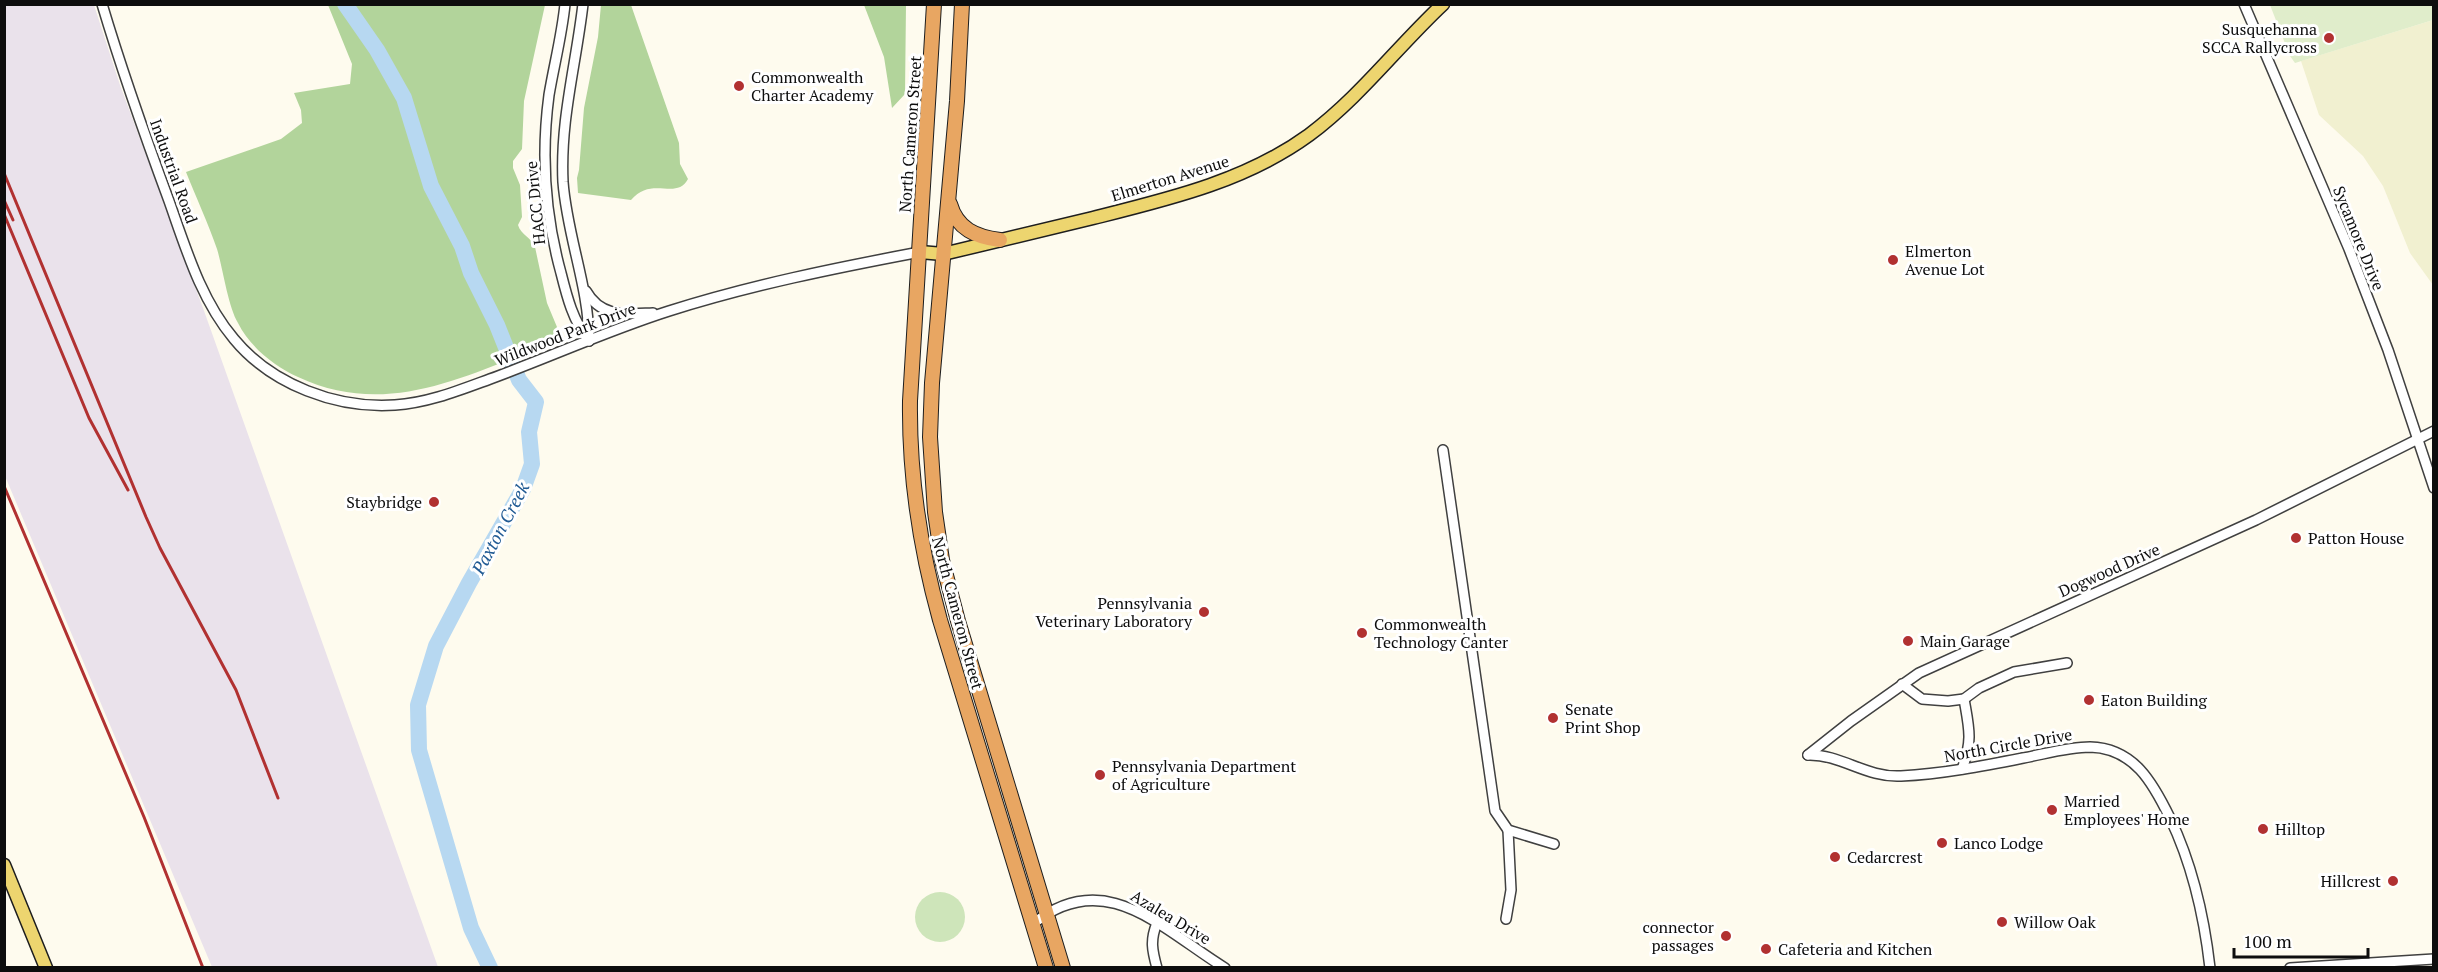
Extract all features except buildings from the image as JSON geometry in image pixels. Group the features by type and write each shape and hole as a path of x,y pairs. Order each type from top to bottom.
{"highway":[{"name":"North Cameron Street","path":"934,4 910,418 912,475 918,522 940,620 1046,968"},
{"name":"North Cameron Street","path":"962,4 930,437 938,536 958,621 1063,968"},
{"path":"949,202 955,217 964,228 979,236 1000,240"}],"main road":[{"name":"Elmerton Avenue","path":"920,252 943,254 1174,197 1228,179 1271,158 1308,136 1338,112 1443,4"},
{"path":"4,865 8,884 43,966"}],"street":[{"name":"Industrial Road","path":"102,4 123,75 195,271 212,308 235,341"},
{"name":"HACC Drive","path":"565,4 547,118 546,185 552,232 561,275 578,327 589,341"},
{"name":"HACC Drive","path":"583,4 567,98 563,163 569,229 584,288 589,341"},
{"name":"Sycamore Drive","path":"2244,4 2349,249 2399,378 2433,488"},
{"name":"Wildwood Park Drive","path":"235,341 264,367 296,387 332,399 364,405 395,405 424,400 503,374 664,312 791,278 920,252"},
{"name":"HACC Drive","path":"584,288 594,303 611,313 664,312"},
{"name":"Dogwood Drive","path":"1808,755 1851,720 1919,673 2256,520 2433,431"},
{"path":"1443,450 1495,811 1508,830 1511,890 1506,919"},
{"path":"1902,684 1922,699 1948,701 1964,699 1978,688 2014,672 2067,663"},
{"path":"1962,769 1971,739 1964,699"},
{"name":"North Circle Drive","path":"1808,755 1819,755 1884,776 1917,775 1962,769 2072,748 2090,747 2117,752 2131,760 2153,784 2188,860 2201,903 2210,968"},
{"path":"1508,830 1554,844"},
{"name":"Azalea Drive","path":"1033,924 1046,913 1082,902 1108,900 1133,908 1225,968"},
{"path":"1029,911 1046,913"},
{"path":"1156,963 1151,939 1157,923"},
{"path":"2290,968 2433,959"}],"shaded area":[{"path":"4,5 94,5 120,85 203,308 438,967 212,967 5,476"}],"green space":[{"path":"328,5 545,5 524,101 522,149 513,161 513,168 520,185 522,217 518,225 535,247 547,303 557,327 553,336 556,341 461,378 429,387 397,393 365,394 332,389 289,373 256,348 243,332 231,307 217,249 186,172 281,139 302,123 301,110 294,93 350,84 352,64"},
{"path":"601,5 631,5 679,143 680,164 688,179 677,188 647,189 631,200 578,193 577,178 584,108 598,37"},
{"path":"864,5 906,5 905,94 892,108 884,57"},
{"name":"Susquehanna SCCA Rallycross","path":"2270,5 2433,5 2433,20 2295,63 2290,56"},
{"path":"2433,20 2433,285 2410,253 2383,186 2363,156 2319,115 2301,61"},
{"path":"945,892 958,899 964,907 964,927 958,935 950,941 935,942 922,935 916,927 915,912 922,899 930,893"}],"waterway":[{"name":"Paxton Creek","path":"345,4 377,50 404,98 431,186 462,246 471,273 497,325 519,380 536,402 529,432 532,464 523,489 436,646 418,705 419,750 471,928 490,968"}],"railway":[{"path":"4,173 146,517 160,548 236,690 278,798"},
{"path":"4,200 13,220"},
{"path":"4,214 89,418 128,490"},
{"path":"4,486 144,817 203,968"}],"place":[{"name":"Susquehanna SCCA Rallycross","path":"2329,38"},
{"name":"Commonwealth Charter Academy","path":"739,86"},
{"name":"Elmerton Avenue Lot","path":"1893,260"},
{"name":"Staybridge","path":"434,502"},
{"name":"Patton House","path":"2296,538"},
{"name":"Pennsylvania Veterinary Laboratory","path":"1204,612"},
{"name":"Commonwealth Technology Canter","path":"1362,633"},
{"name":"Main Garage","path":"1908,641"},
{"name":"Eaton Building","path":"2089,700"},
{"name":"Senate Print Shop","path":"1553,718"},
{"name":"Pennsylvania Department of Agriculture","path":"1100,775"},
{"name":"Married Employees' Home","path":"2052,810"},
{"name":"Hilltop","path":"2263,829"},
{"name":"Lanco Lodge","path":"1942,843"},
{"name":"Cedarcrest","path":"1835,857"},
{"name":"Hillcrest","path":"2393,881"},
{"name":"Willow Oak","path":"2002,922"},
{"name":"connector passages","path":"1726,936"},
{"name":"Cafeteria and Kitchen","path":"1766,949"}]}
